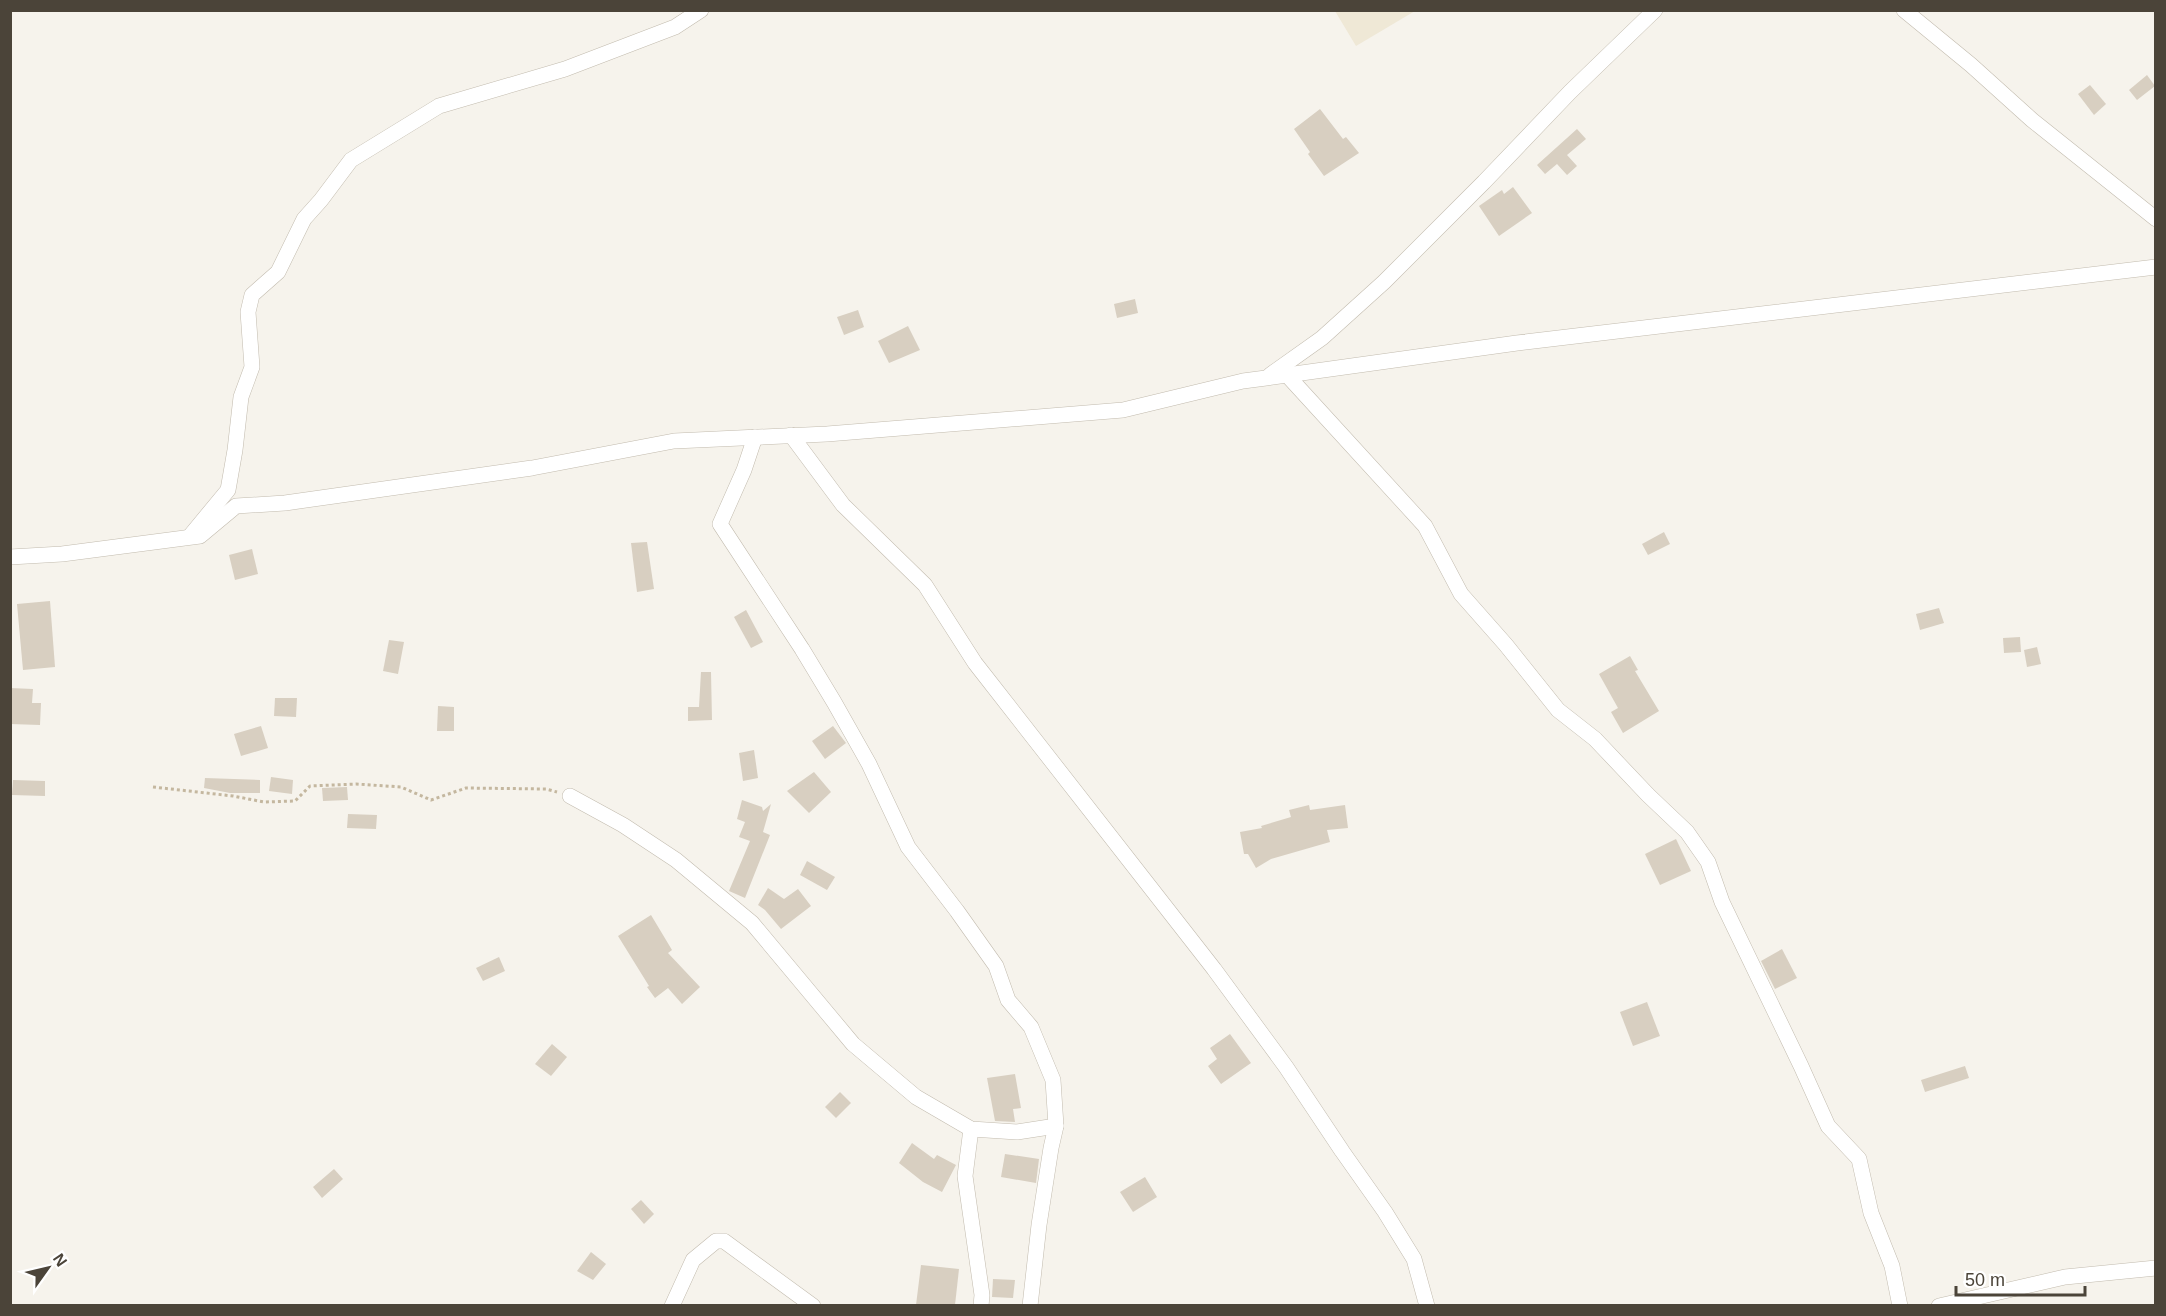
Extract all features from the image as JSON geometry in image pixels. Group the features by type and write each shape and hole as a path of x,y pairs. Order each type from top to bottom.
{"street":[{"path":"188,538 228,489 241,396 252,367 248,312 252,295 278,272 304,219 351,160 439,106 564,69 675,27 701,10"},
{"path":"1266,378 1322,338 1384,282 1570,92 1655,10"},
{"path":"1904,10 1971,65 2032,120 2156,219"},
{"path":"10,557 62,554 200,536 236,506 285,503 532,468 674,441 791,435 1123,410 1243,381 1517,343 2156,267"},
{"path":"1287,375 1425,526 1461,594 1506,645 1558,710 1595,739 1687,832 1708,862 1722,902 1801,1066 1827,1126 1859,1159 1870,1213 1892,1266 1900,1305"},
{"path":"791,435 843,505 925,585 975,663 1267,1041 1385,1212 1414,1259 1427,1305"},
{"path":"755,437 744,470 720,525 834,702 869,764 908,847 996,966 1008,1000 1031,1027 1053,1080 1056,1126 1039,1225 1030,1305"},
{"path":"570,796 623,825 676,860 752,923 853,1044 916,1097 971,1129 1017,1132 1056,1126"},
{"path":"971,1129 965,1176 982,1295 981,1305"},
{"path":"672,1305 693,1260 716,1241 724,1241 813,1305"},
{"path":"1939,1305 2065,1277 2156,1269"}],"path":[{"path":"153,787 233,795 264,802 295,801 310,786 356,784 401,787 431,800 466,788 546,789 570,796"}],"shaded area":[{"path":"1335,11 1415,11 1356,46"}],"building":[{"path":"2147,75 2155,86 2137,100 2129,90"},
{"path":"2090,85 2106,104 2094,115 2078,94"},
{"path":"1320,109 1343,139 1346,137 1359,153 1324,176 1294,129"},
{"path":"1577,129 1586,139 1567,155 1577,166 1567,175 1557,164 1545,174 1537,165"},
{"path":"1513,187 1532,213 1499,236 1479,206 1502,190 1504,194"},
{"path":"1135,299 1138,313 1117,318 1114,304"},
{"path":"858,310 864,327 844,335 837,317"},
{"path":"908,326 920,350 889,363 878,341"},
{"path":"1664,532 1670,544 1648,555 1642,544"},
{"path":"647,542 654,589 637,592 631,543"},
{"path":"252,549 258,574 235,580 229,555"},
{"path":"50,601 55,667 23,670 17,604"},
{"path":"1939,608 1944,623 1920,630 1916,614"},
{"path":"746,610 763,642 751,648 734,617"},
{"path":"2020,637 2021,652 2004,653 2003,638"},
{"path":"389,640 404,642 398,674 383,671"},
{"path":"2037,647 2041,664 2027,667 2024,650"},
{"path":"1630,656 1638,670 1635,671 1659,711 1623,733 1611,712 1618,708 1599,674"},
{"path":"701,672 711,672 712,720 688,721 688,707 699,707"},
{"path":"10,688 33,689 32,703 41,703 40,725 10,724"},
{"path":"275,698 297,698 296,717 274,716"},
{"path":"438,706 454,707 454,731 437,731"},
{"path":"261,726 268,748 241,756 234,734"},
{"path":"833,726 846,743 825,759 812,741"},
{"path":"754,750 758,778 743,781 739,753"},
{"path":"814,772 831,792 809,813 787,791"},
{"path":"271,777 293,780 292,794 269,791"},
{"path":"205,778 260,780 260,793 230,793 204,788"},
{"path":"13,780 45,781 45,796 12,795"},
{"path":"347,787 348,800 323,801 322,788"},
{"path":"742,800 762,807 763,811 771,804 763,832 770,835 745,898 729,891 750,841 739,837 745,822 737,819"},
{"path":"1309,805 1310,810 1345,805 1348,828 1327,830 1330,842 1271,859 1256,868 1248,854 1244,854 1240,832 1262,828 1261,826 1291,817 1289,810"},
{"path":"348,814 377,815 376,829 347,828"},
{"path":"1676,839 1691,871 1660,885 1645,854"},
{"path":"807,861 835,877 827,890 800,875"},
{"path":"768,888 784,899 798,889 811,906 781,929 758,905"},
{"path":"651,915 672,950 668,953 700,987 682,1004 668,988 655,998 618,936"},
{"path":"1782,949 1797,978 1775,989 1761,961"},
{"path":"499,957 505,971 483,981 476,968"},
{"path":"1647,1002 1660,1036 1633,1046 1620,1012"},
{"path":"1230,1034 1251,1063 1221,1084 1208,1066 1217,1059 1210,1048"},
{"path":"552,1044 567,1057 551,1076 535,1064"},
{"path":"1965,1066 1969,1078 1925,1092 1921,1080"},
{"path":"1015,1074 1021,1108 1013,1109 1015,1122 995,1121 987,1078"},
{"path":"840,1092 851,1103 836,1118 825,1107"},
{"path":"912,1143 934,1159 937,1155 956,1165 942,1192 923,1182 899,1163"},
{"path":"1005,1154 1039,1159 1036,1183 1001,1177"},
{"path":"334,1169 343,1179 322,1198 313,1187"},
{"path":"1145,1177 1157,1197 1133,1212 1120,1192"},
{"path":"641,1200 654,1214 644,1224 631,1209"},
{"path":"591,1252 606,1264 593,1280 577,1271"},
{"path":"921,1265 959,1269 955,1305 916,1305"},
{"path":"993,1279 1015,1280 1013,1298 992,1297"}]}
